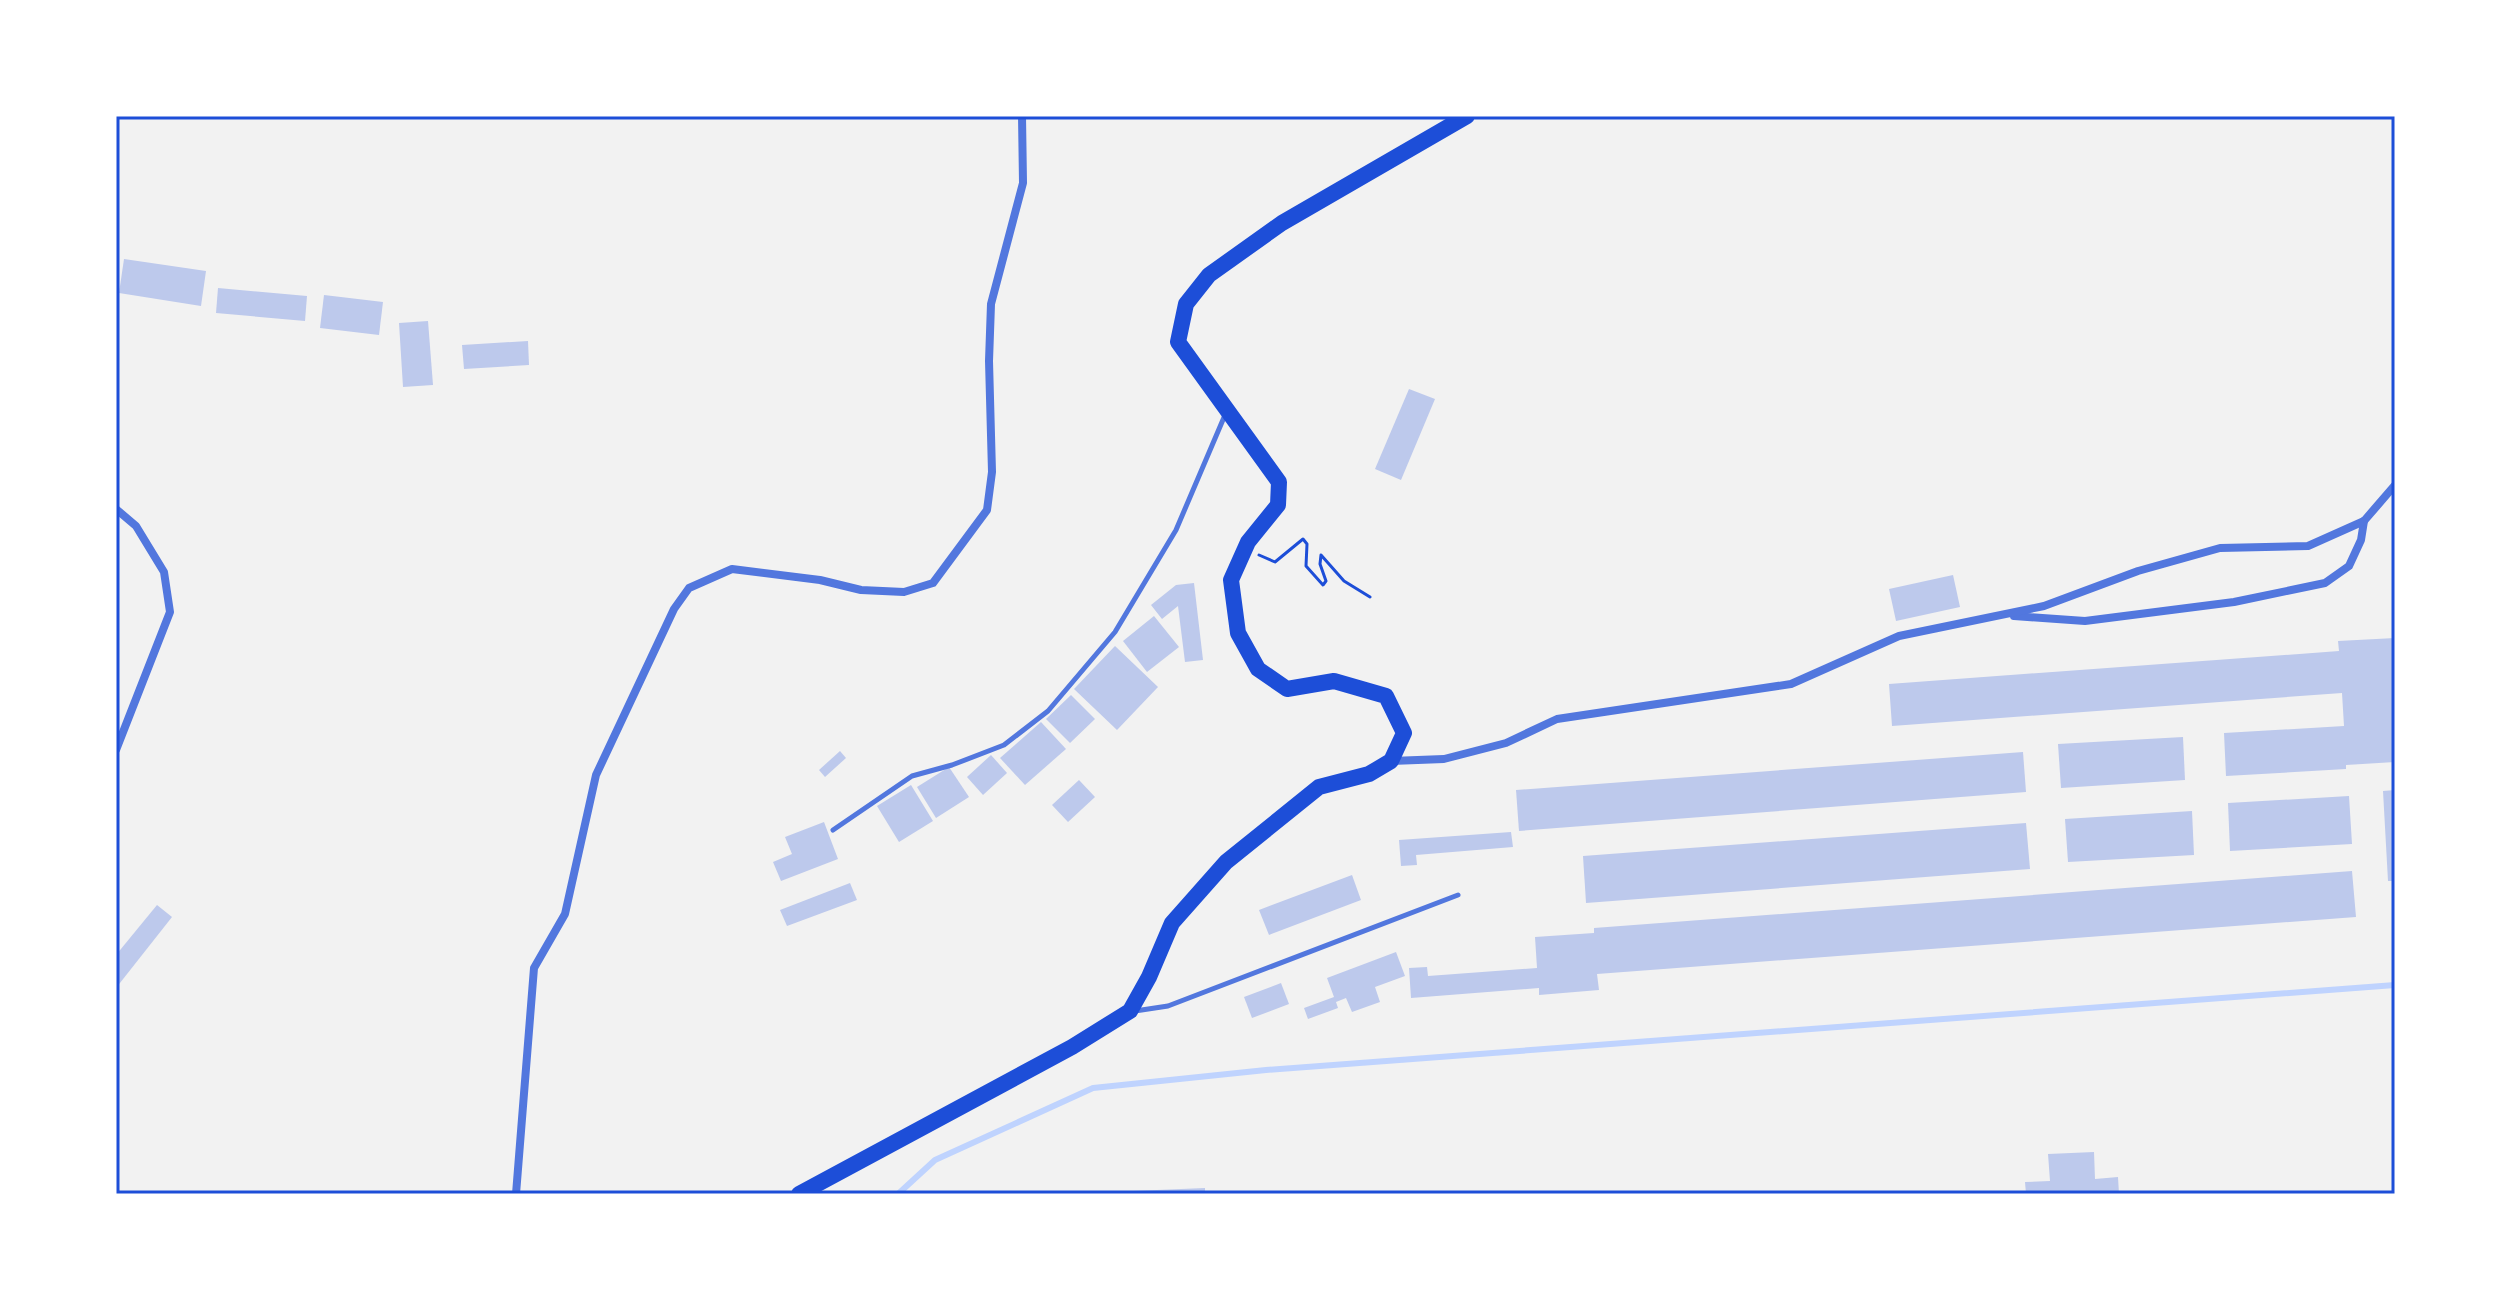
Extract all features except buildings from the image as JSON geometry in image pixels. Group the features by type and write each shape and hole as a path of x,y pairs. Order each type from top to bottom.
{"main road":[{"path":"799,1194 1072,1047 1130,1011 1149,977 1172,923 1226,862 1319,787 1369,774 1391,761 1404,733 1386,696 1334,681 1287,689 1258,669 1238,633 1231,580 1245,550 1278,505 1279,482 1178,342 1186,304 1209,275 1282,223 1467,116"}],"street":[{"path":"516,1194 534,968 565,914 596,775 674,609 689,588 732,569 820,580 861,590 904,592 933,583 987,510 992,472 991,304 1023,183 1022,116"},
{"path":"1391,761 1444,759 1506,743 1557,719 1791,684 1899,636 2044,606 2138,571 2220,548 2308,546 2364,521 2395,485"},
{"path":"116,509 136,526 164,572 170,612 116,750"},
{"path":"2005,616 2085,621 2234,602 2325,583 2349,566 2361,540 2364,521"}],"lane":[{"path":"833,830 912,776 1004,745 1048,711 1115,632 1161,556 1176,530 1227,410"},
{"path":"1130,1011 1168,1006 1458,895"}],"path":[{"path":"1245,550 1275,562 1303,539 1307,544 1306,566 1323,585 1326,581 1320,564 1321,555 1344,581 1370,597"}],"waterway":[{"path":"898,1194 935,1160 1093,1088 1266,1070 2395,985"}]}
